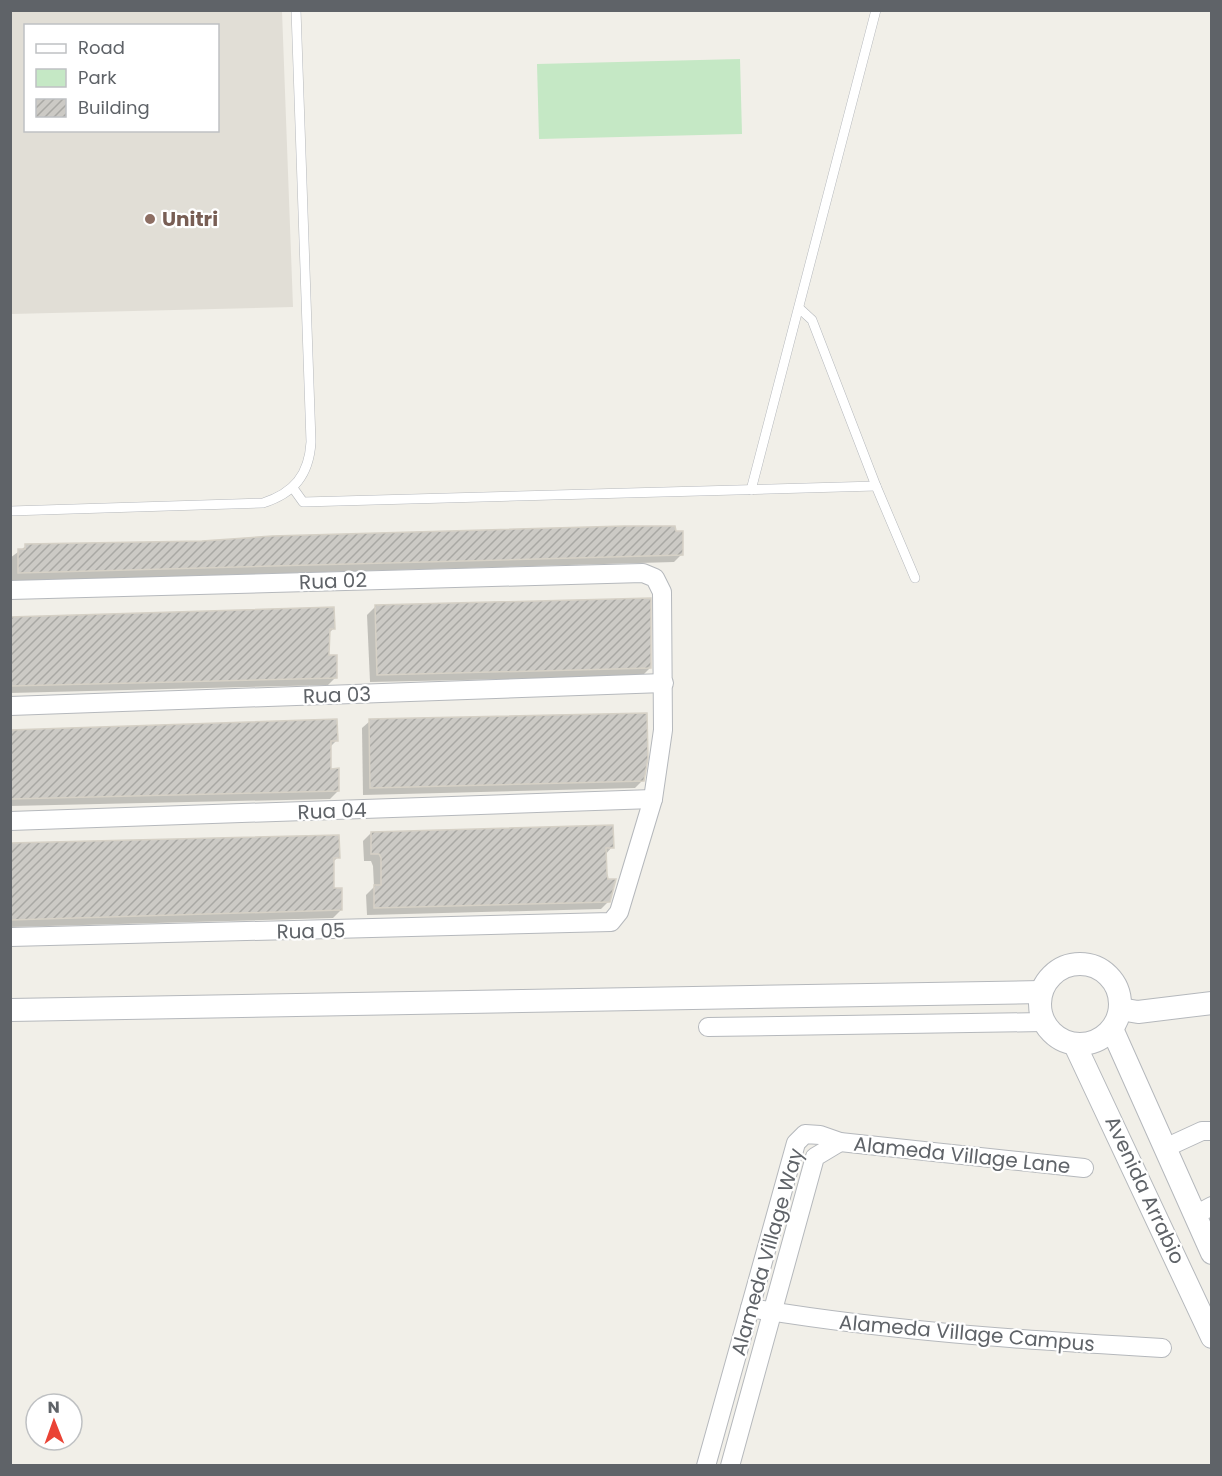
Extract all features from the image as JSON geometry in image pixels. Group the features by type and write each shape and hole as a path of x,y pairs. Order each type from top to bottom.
{"street":[{"name":"Rua 02","path":"10,590 643,573 655,578 662,592 664,683"},
{"name":"Rua 03","path":"10,706 664,683"},
{"path":"653,799 663,730 664,683"},
{"name":"Rua 04","path":"10,821 653,799"},
{"name":"Rua 05","path":"10,937 611,922 619,912 653,799"},
{"path":"1116,1019 1120,998 1111,978 1093,966 1072,965 1061,968 1046,982 1041,992 1040,1013 1043,1022 1056,1038 1075,1045 1095,1042 1116,1019 1138,1012 1212,1003"},
{"path":"10,1010 1041,992"},
{"name":"Avenida Arrabio","path":"1116,1019 1165,1148 1203,1211 1212,1253"},
{"path":"708,1027 1043,1022"},
{"name":"Avenida Arrabio","path":"1075,1045 1206,1310 1212,1337"},
{"path":"1165,1148 1202,1131 1212,1131"},
{"name":"Alameda Village Way","path":"706,1466 796,1143 805,1134 820,1135 840,1142"},
{"name":"Alameda Village Lane","path":"840,1142 1084,1168"},
{"name":"Alameda Village Way","path":"730,1466 815,1156 840,1142"},
{"name":"Alameda Village Campus","path":"750,1308 797,1317 973,1337 1162,1348"}],"lane":[{"path":"10,510 263,503 279,498 293,488 307,467 311,442 296,10"},
{"path":"751,490 876,10"},
{"path":"799,308 812,320 876,486 915,578"},
{"path":"293,488 303,502 876,486"}],"shaded area":[{"name":"Unitri","path":"10,11 282,11 293,307 11,314"}],"green space":[{"path":"740,59 742,134 539,139 537,64"}],"building":[{"path":"675,526 676,531 683,531 683,555 18,573 18,549 25,549 25,544 202,541 272,536"},
{"path":"651,598 651,668 377,675 375,605"},
{"path":"334,607 335,629 330,629 329,655 337,655 337,678 10,686 10,617"},
{"path":"647,713 648,758 644,781 370,788 369,719"},
{"path":"337,719 338,741 331,741 331,769 339,768 339,791 10,799 10,730"},
{"path":"613,825 614,848 606,848 608,879 616,879 610,902 374,908 374,885 381,885 381,858 379,854 371,854 371,832"},
{"path":"339,835 340,858 334,858 334,888 342,888 342,910 10,920 10,843"}],"place":[{"name":"Unitri","path":"150,219"}]}
